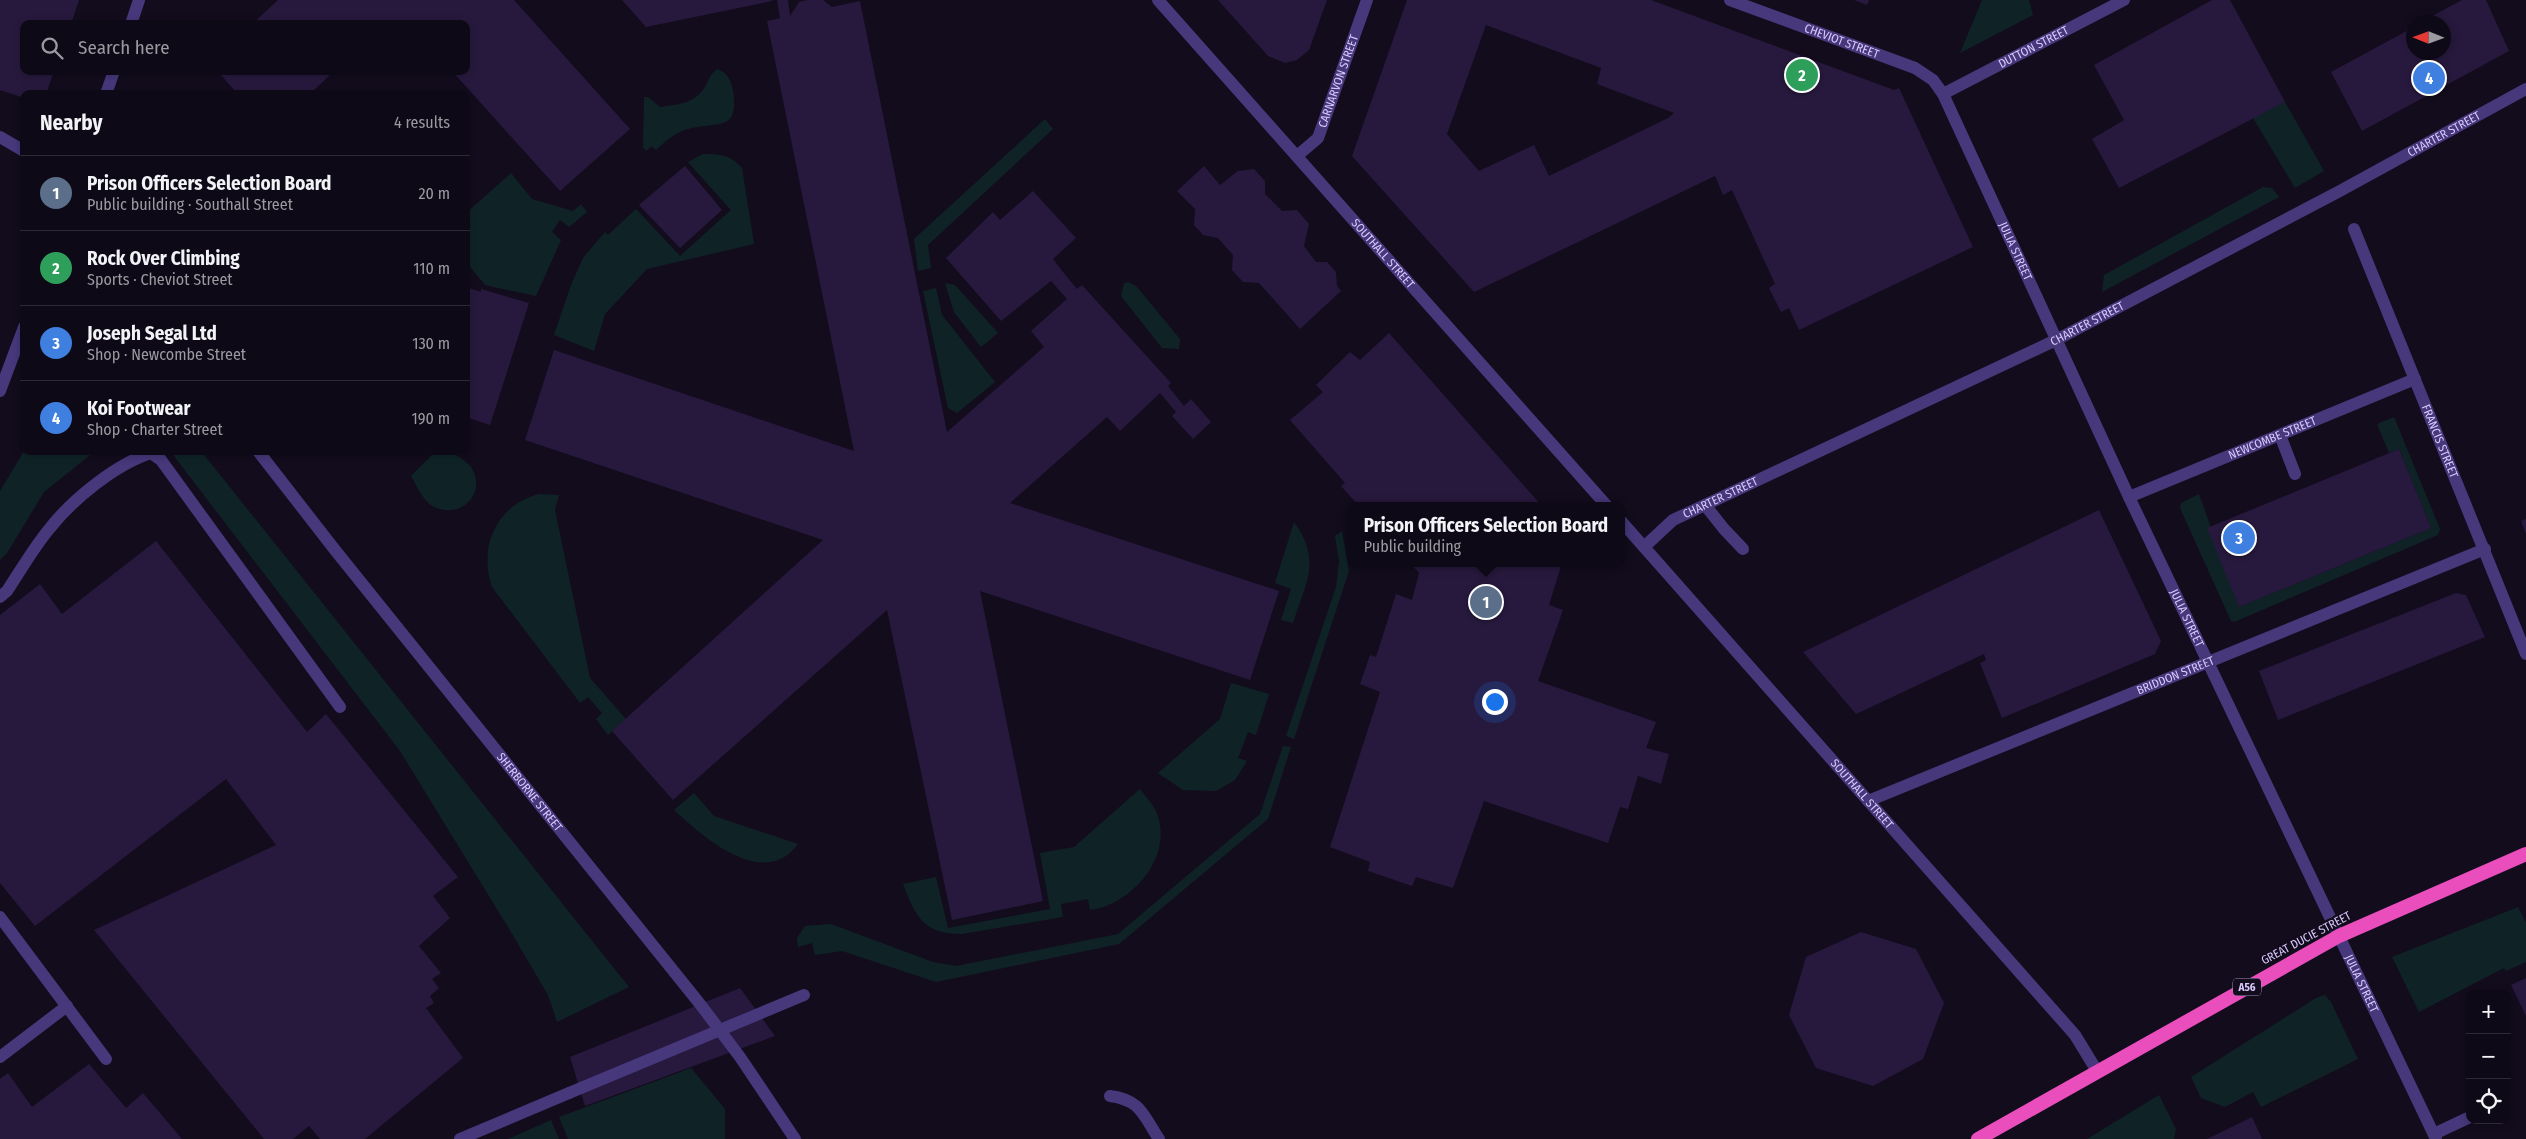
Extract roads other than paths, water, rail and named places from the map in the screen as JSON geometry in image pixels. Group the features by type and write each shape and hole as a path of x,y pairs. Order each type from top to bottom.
{"highway":[{"name":"GREAT DUCIE STREET","path":"1978,1139 2339,936 2526,854"}],"street":[{"path":"132,20 139,0"},
{"name":"SOUTHALL STREET","path":"1158,0 1603,502"},
{"name":"CARNARVON STREET","path":"1297,156 1318,138 1367,0"},
{"name":"CHEVIOT STREET","path":"1730,0 1915,68 1933,80 1943,94"},
{"name":"DUTTON STREET","path":"1943,94 2124,0"},
{"path":"107,90 113,75"},
{"name":"CHARTER STREET","path":"1644,547 1673,520 2056,340 2345,188 2526,89"},
{"name":"JULIA STREET","path":"1943,94 2129,498 2435,1137"},
{"path":"0,137 20,149"},
{"name":"FRANCIS STREET","path":"2354,229 2526,654"},
{"path":"0,392 20,338"},
{"name":"NEWCOMBE STREET","path":"2129,498 2414,379"},
{"path":"2280,435 2295,474"},
{"path":"0,597 7,591 51,527 87,491 134,458 144,455"},
{"path":"154,455 161,460 340,707"},
{"name":"SHERBORNE STREET","path":"261,455 335,550 700,1004 740,1057 795,1139"},
{"path":"1705,505 1743,549"},
{"name":"SOUTHALL STREET","path":"1625,526 2074,1035 2097,1071"},
{"name":"BRIDDON STREET","path":"1868,801 2485,549"},
{"path":"0,917 106,1059"},
{"path":"460,1139 804,995"},
{"path":"0,1057 67,1006"},
{"path":"1110,1096 1128,1099 1139,1109 1159,1139"},
{"path":"2435,1137 2466,1119"}],"place":[{"name":"Rock Over Climbing","path":"1802,75"},
{"name":"Koi Footwear","path":"2429,78"},
{"name":"Joseph Segal Ltd","path":"2239,538"},
{"name":"Prison Officers Selection Board","path":"1486,602"}]}
